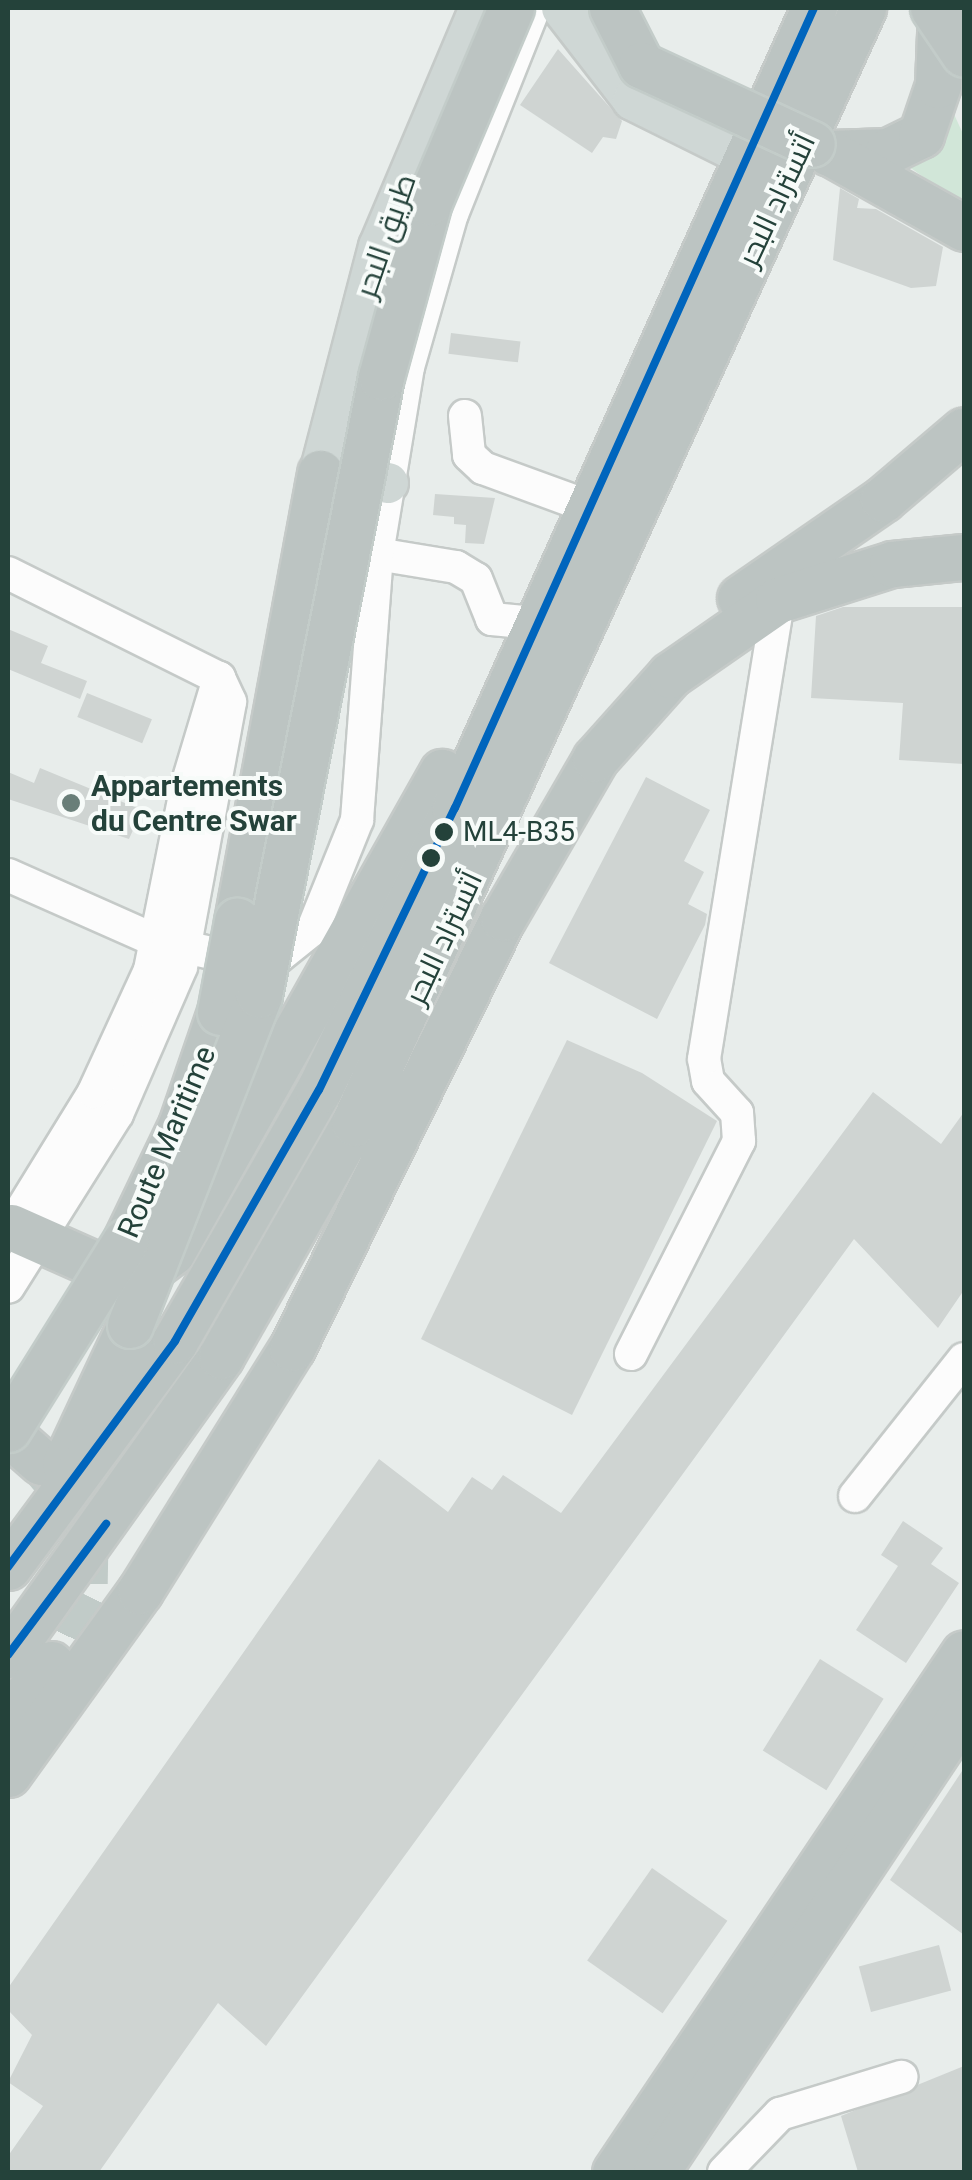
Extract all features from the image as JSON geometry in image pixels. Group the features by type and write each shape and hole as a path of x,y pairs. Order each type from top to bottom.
{"highway":[{"path":"52,1513 61,1472 130,1325 259,995 380,377 429,202 511,8"},
{"path":"612,8 641,64 829,153 964,228"},
{"name":"أتستراد البحر","path":"8,1654 221,1356 420,992 863,8"},
{"name":"أتستراد البحر","path":"8,1567 52,1513 175,1340 276,1172 526,642 746,156 802,19"},
{"path":"829,153 888,150 922,134 935,102 950,28"},
{"path":"950,28 964,93"},
{"path":"8,1774 140,1591 292,1348 503,918 596,759 657,666 700,625 883,500 964,430"},
{"name":"Route Maritime","path":"8,1431 125,1242 181,1125 220,1012 320,473"},
{"path":"420,992 596,759 670,676 778,600 892,564 964,557"},
{"path":"20,1232 120,1276 139,1277 172,1252 483,698 526,642"},
{"path":"8,1431 41,1462"},
{"path":"615,2172 964,1653"},
{"path":"8,1718 51,1664"},
{"path":"656,2172 964,1711"}],"main road":[{"name":"طريق البحر","path":"320,473 379,247 480,8"},
{"path":"562,8 633,100 746,156"},
{"path":"320,473 388,482"}],"street":[{"path":"8,874 172,945 278,957 313,928 336,886 357,820 378,554 388,482 430,282 534,8"},
{"path":"465,416 468,455 483,468 587,506"},
{"path":"378,554 456,567 476,580 492,619 526,642"},
{"path":"8,573 219,678 230,702 229,730 172,945 117,1114 20,1232 8,1286"},
{"path":"631,1354 739,1140 737,1113 708,1081 704,1059 778,600"},
{"path":"855,1496 964,1359"},
{"path":"724,2172 780,2114 901,2076"}],"green space":[{"path":"953,112 964,136 964,206 908,166 938,151"}],"building":[{"path":"558,49 622,121 616,139 603,137 592,153 520,105"},
{"path":"840,188 859,199 857,208 876,209 943,247 936,286 911,288 833,260"},
{"path":"451,333 520,342 518,362 448,354"},
{"path":"435,494 495,498 484,544 465,543 466,525 454,524 454,517 433,515"},
{"path":"843,607 964,607 964,764 899,760 903,703 811,698 816,616"},
{"path":"8,629 48,646 41,663 87,681 80,699 8,669"},
{"path":"87,693 152,719 142,743 77,717"},
{"name":"Appartements du Centre Swar","path":"40,768 142,810 129,839 8,799 8,772 34,783"},
{"path":"646,777 710,810 684,861 704,872 688,904 707,914 705,925 657,1019 549,963"},
{"path":"567,1040 642,1073 717,1121 572,1415 421,1339"},
{"path":"873,1092 941,1144 964,1112 964,1290 938,1328 854,1239 266,2046 218,2003 99,2172 8,2172 8,2156 43,2106 8,2082 32,2035 8,2010 8,1988 379,1459 448,1512 472,1477 492,1490 503,1475 561,1513"},
{"path":"903,1521 943,1548 931,1564 959,1583 906,1663 856,1630 898,1566 881,1555"},
{"path":"820,1659 884,1699 826,1790 763,1751"},
{"path":"964,1768 964,1935 890,1880"},
{"path":"652,1868 727,1921 663,2013 587,1961"},
{"path":"939,1945 951,1990 871,2012 859,1966"},
{"path":"964,2066 964,2172 858,2172 841,2116"}],"tunnel":[{"path":"41,1463 72,1500 86,1538 85,1594 51,1664"}],"transit line":[{"path":"8,1567 175,1341 319,1090 455,808 814,8"},
{"path":"8,1655 106,1524"}],"place":[{"name":"Appartements du Centre Swar","path":"71,803"},
{"name":"ML4-B35","path":"444,832"}]}
